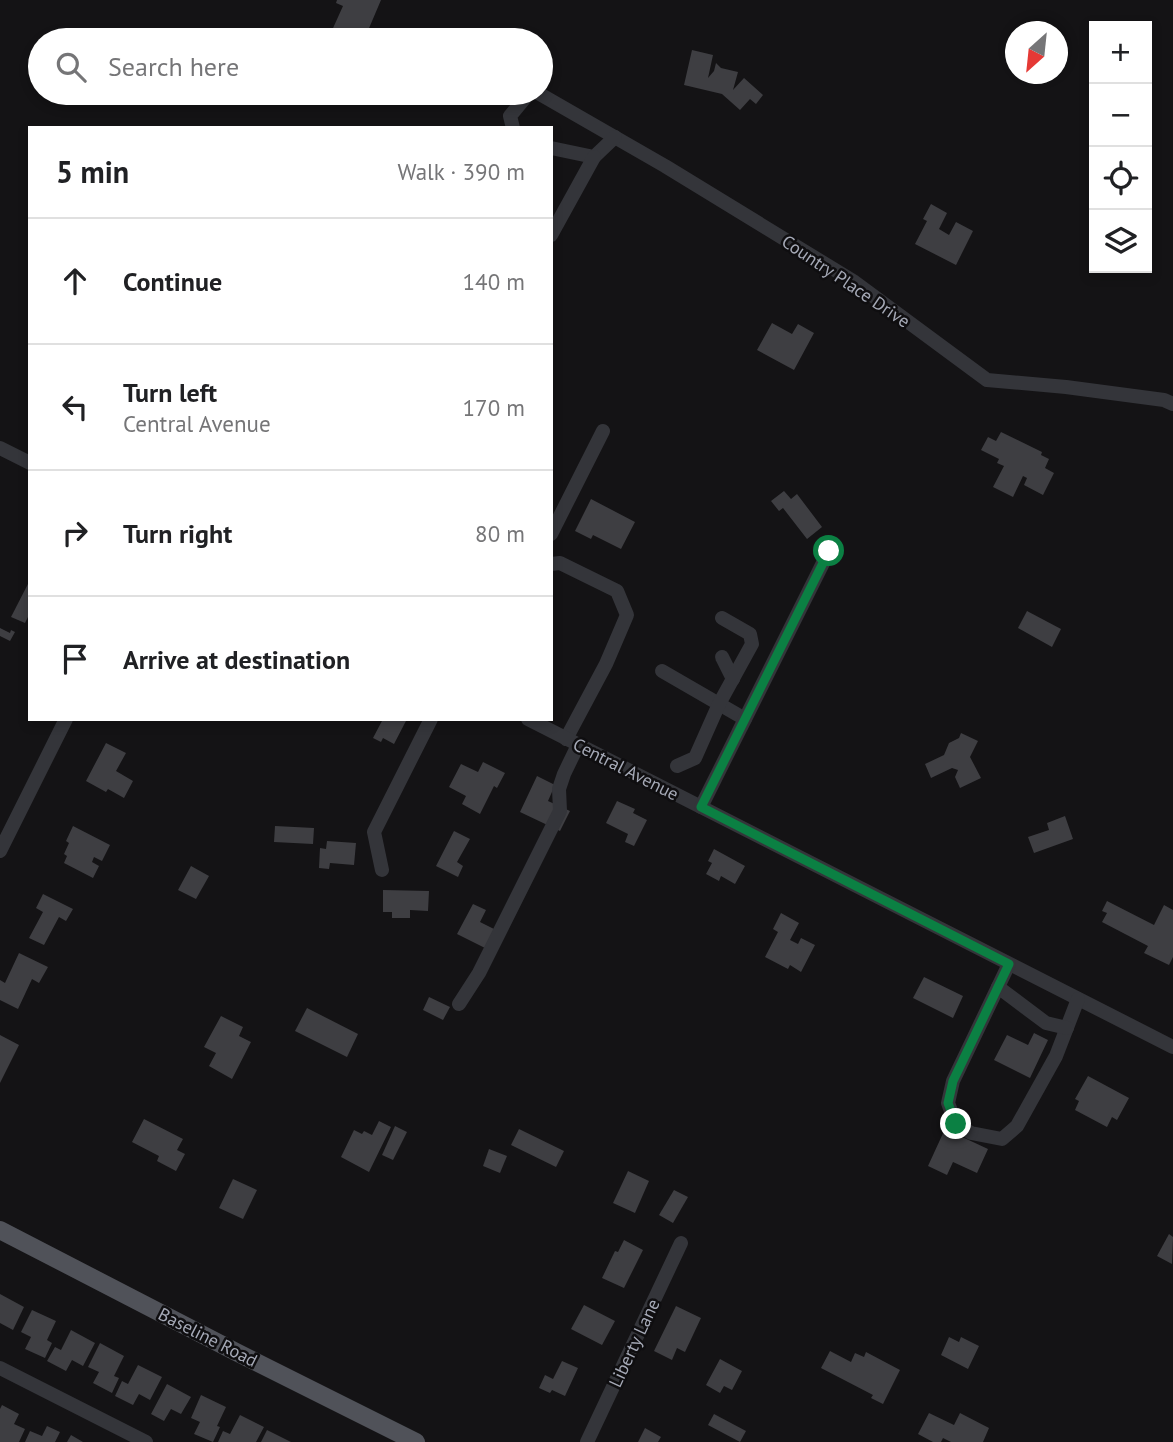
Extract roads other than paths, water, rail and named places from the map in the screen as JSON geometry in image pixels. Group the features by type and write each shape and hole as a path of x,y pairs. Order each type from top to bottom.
{"main road":[{"name":"Baseline Road","path":"0,1230 416,1442"}],"street":[{"name":"Country Place Drive","path":"553,102 665,166 853,281 987,380 1066,387 1164,400 1173,404"},
{"path":"512,126 510,116 519,105"},
{"path":"553,232 594,157 615,137"},
{"path":"553,148 594,157"},
{"path":"553,530 603,431"},
{"path":"0,448 28,462"},
{"path":"701,807 829,551"},
{"path":"459,1004 479,973 560,811 559,789 572,742 628,615 617,591 560,563 553,564"},
{"path":"677,766 695,758 719,704 752,644 750,634 722,618"},
{"path":"722,657 733,679"},
{"path":"662,671 745,719"},
{"path":"0,850 65,721"},
{"path":"382,870 374,832 430,721"},
{"name":"Central Avenue","path":"532,721 1173,1047"},
{"path":"1009,964 953,1081 948,1103 956,1124 971,1133 1002,1139 1017,1126 1056,1056 1078,999"},
{"path":"998,987 1046,1023 1067,1028"},
{"name":"Liberty Lane","path":"587,1442 681,1243"},
{"path":"0,1368 146,1442"}]}
